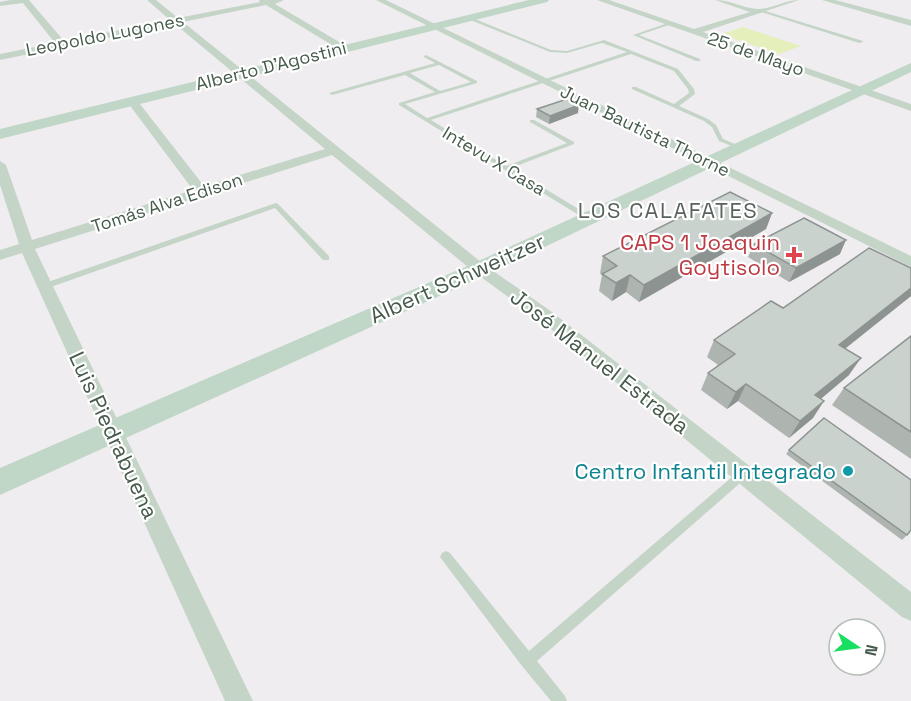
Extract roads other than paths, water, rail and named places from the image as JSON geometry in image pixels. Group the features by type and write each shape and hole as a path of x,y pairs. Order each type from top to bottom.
{"main road":[{"name":"Alberto D'Agostini","path":"0,134 543,0"},
{"name":"Albert Schweitzer","path":"0,482 480,269 911,67"}],"street":[{"path":"0,4 24,0 61,44"},
{"name":"José Manuel Estrada","path":"151,0 480,269 546,316 911,608"},
{"name":"Leopoldo Lugones","path":"0,57 265,1 280,0"},
{"name":"Juan Bautista Thorne","path":"380,0 911,262"},
{"name":"25 de Mayo","path":"602,0 911,108"},
{"path":"719,0 760,11"},
{"path":"695,32 795,0"},
{"path":"826,0 911,23"},
{"path":"265,1 343,48"},
{"path":"132,101 201,191"},
{"name":"Tomás Alva Edison","path":"0,255 334,150"},
{"name":"Luis Piedrabuena","path":"0,165 27,247 239,701"}],"lane":[{"path":"760,11 861,42"},
{"path":"470,18 550,51 567,52 602,41 646,56 676,70 691,89 692,94 689,98 676,105"},
{"path":"670,24 636,35 698,60"},
{"path":"661,51 669,49"},
{"path":"426,120 633,52"},
{"path":"646,56 654,54"},
{"path":"406,73 440,93 475,82 426,56"},
{"path":"332,93 440,63"},
{"path":"634,88 706,120 714,126 722,140 739,147"},
{"name":"Intevu X Casa","path":"440,93 401,104 587,218"},
{"path":"506,168 572,143 532,121"},
{"path":"45,285 276,205 326,258"},
{"path":"527,661 743,474"},
{"path":"446,557 560,701"}],"place":[{"name":"CAPS 1 Joaquin Goytisolo","path":"794,255"},
{"name":"Centro Infantil Integrado","path":"848,471"}],"district":[{"name":"LOS CALAFATES","path":"668,210"}]}
